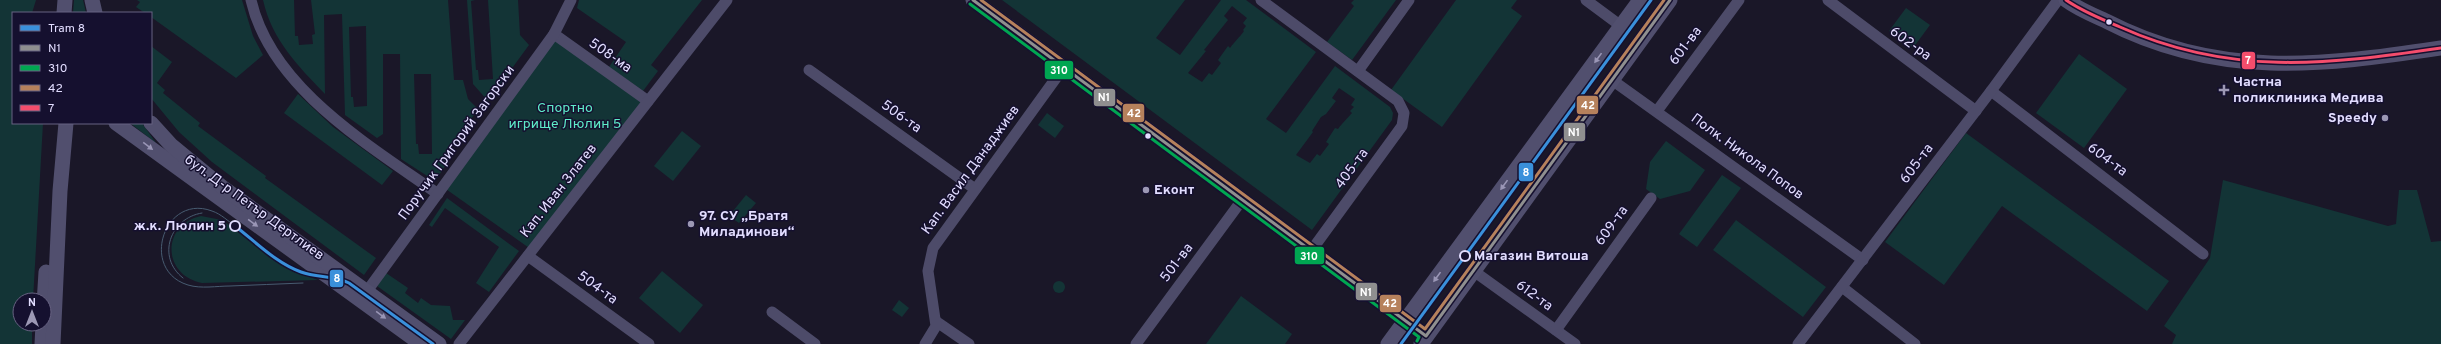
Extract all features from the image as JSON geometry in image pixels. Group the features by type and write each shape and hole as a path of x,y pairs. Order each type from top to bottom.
{"main road":[{"path":"64,12 65,0"},
{"path":"92,0 95,12"},
{"path":"973,0 1405,321 1424,340 1475,272 1670,0"},
{"path":"1388,344 1640,0"},
{"path":"2066,0 2143,38 2192,54 2233,61 2295,64 2348,60 2441,48"},
{"path":"45,292 56,124"},
{"path":"53,344 60,191 66,124"},
{"name":"бул. Д-р Петър Дертлиев","path":"117,124 364,295 440,344"},
{"name":"бул. Д-р Петър Дертлиев","path":"152,124 172,145 222,187 364,295 421,344"},
{"path":"42,344 43,332"}],"street":[{"path":"251,0 261,32 272,52 301,86 337,121 438,194"},
{"name":"Поручик Григорий Загорски","path":"364,295 554,34 571,0"},
{"name":"Кап. Иван Златев","path":"459,344 727,0"},
{"path":"1261,0 1358,72 1410,0"},
{"path":"1586,0 1621,26"},
{"name":"601-ва","path":"1657,111 1739,0"},
{"name":"602-ра","path":"1828,0 1976,111"},
{"name":"605-та","path":"1798,344 1976,111 2058,0"},
{"name":"508-ма","path":"554,34 648,101"},
{"name":"Кап. Васил Данаджиев","path":"937,322 928,271 933,248 1064,67"},
{"name":"506-та","path":"809,70 975,189"},
{"name":"405-та","path":"1311,251 1402,126 1404,113 1398,101 1358,72"},
{"name":"Полк. Никола Попов","path":"1612,80 1863,260"},
{"name":"604-та","path":"1991,91 2203,254"},
{"name":"609-та","path":"1556,330 1651,198"},
{"name":"501-ва","path":"1136,344 1242,200"},
{"name":"504-та","path":"528,256 649,344"},
{"name":"612-та","path":"1475,272 1575,344"},
{"path":"1842,287 1915,344"},
{"path":"772,312 815,344"},
{"path":"925,344 935,330 937,322 969,344"}],"green space":[{"path":"0,0 36,0 32,12 12,12 12,124 43,124 33,292 12,292 12,332 32,332 32,344 0,344"},
{"path":"74,0 83,0 86,12 73,12"},
{"path":"137,0 242,0 253,36 263,55 236,78 152,18 152,12 144,12 136,7 140,2"},
{"path":"263,0 294,0 295,36 298,36 299,45 313,44 312,35 315,34 311,0 448,0 454,80 463,80 468,99 478,109 450,149 454,153 435,181 401,159 400,54 383,54 383,134 377,138 345,115 342,14 324,15 325,94 287,52 279,40 267,14","holes":["366,26 367,106 354,107 353,97 351,97 349,27","414,74 431,74 432,154 419,154 418,144 416,144"]},
{"path":"467,0 475,0 471,1 476,70 478,70 479,80 493,79 488,0 518,0 520,35 529,45 488,101 473,84"},
{"path":"579,0 702,0 651,65 658,71 643,91 609,67 626,42 577,8"},
{"path":"1002,0 1185,0 1156,38 1180,55 1221,0 1246,0 1316,52 1266,119 1286,133 1335,66 1390,107 1393,113 1392,120 1312,230","holes":["1232,6 1247,18 1243,23 1246,26 1240,36 1230,48 1228,46 1218,60 1221,63 1212,75 1209,73 1202,82 1188,73 1228,20 1224,16","1339,88 1355,99 1351,105 1354,107 1350,111 1352,113 1338,129 1335,128 1326,142 1329,144 1320,156 1317,154 1310,163 1296,155 1313,132 1312,131 1321,117 1326,114 1336,101 1332,98"]},
{"path":"1354,0 1396,0 1352,60 1327,42 1354,6 1351,3"},
{"path":"1456,0 1517,0 1511,8 1522,16 1442,127 1391,90"},
{"path":"1906,8 1930,25 1913,48 1889,31"},
{"name":"Спортно игрище Люлин 5","path":"554,34 648,101 532,250 443,187"},
{"path":"152,47 172,62 157,83 165,90 163,93 200,123 198,126 266,176 265,178 376,258 364,275 212,162 179,132 152,99"},
{"path":"2079,54 2127,89 2084,148 2036,113"},
{"path":"298,94 333,127 393,171 382,185 284,113"},
{"path":"1047,113 1064,126 1055,138 1038,125"},
{"path":"131,124 143,124 156,143"},
{"path":"682,131 701,146 673,181 654,166"},
{"path":"1966,133 2169,281 2147,311 2002,206 1944,285 1885,242"},
{"path":"1666,141 1705,170 1690,191 1660,199 1646,189 1650,162"},
{"path":"1722,175 1741,188 1697,247 1679,234"},
{"path":"2223,180 2388,226 2396,224 2399,190 2417,190 2431,242 2441,241 2441,344 2172,344 2176,335 2164,326 2210,258"},
{"path":"746,195 756,203 739,223 729,216"},
{"path":"447,198 519,251 489,292 476,283 499,247 445,208 432,227 429,225"},
{"path":"201,216 222,220 287,268 318,280 202,283 189,278 179,270 174,261 172,250 173,239 179,229 188,221"},
{"path":"1736,220 1826,287 1803,317 1713,250"},
{"path":"662,271 703,305 680,333 639,298"},
{"path":"386,273 408,288 405,293 418,303 421,298 431,305 450,306 453,320 465,320 451,339 377,286"},
{"path":"1059,281 1063,283 1065,287 1063,291 1059,293 1055,291 1053,287 1055,283"},
{"path":"1241,296 1292,334 1285,344 1206,344"},
{"path":"899,300 909,308 902,317 892,310"}],"tram line":[{"name":"8","path":"1401,344 1651,0"},
{"path":"235,226 212,211 195,208 181,213 170,223 164,236 161,250 164,265 173,277 188,285 198,287 303,283"},
{"path":"183,278 175,269 170,260 170,240 175,230 182,222 191,216 202,213"},
{"name":"8","path":"235,226 266,252 292,268 307,274 343,280 349,283 433,344"}],"transit line":[{"name":"N1","path":"973,0 1426,336 1670,0"},
{"name":"42","path":"981,0 1425,329 1664,0"},
{"name":"7","path":"2066,0 2099,18 2160,43 2200,53 2239,60 2318,62 2358,59 2441,48"},
{"name":"310","path":"970,4 1419,337 1417,341"}],"place":[{"name":"Частна поликлиника Медива","path":"2224,90"},
{"name":"Speedy","path":"2385,118"},
{"name":"Еконт","path":"1146,190"},
{"name":"97. СУ „Братя Миладинови“","path":"691,224"},
{"name":"ж.к. Люлин 5","path":"235,226"},
{"name":"Магазин Витоша","path":"1465,256"}]}
